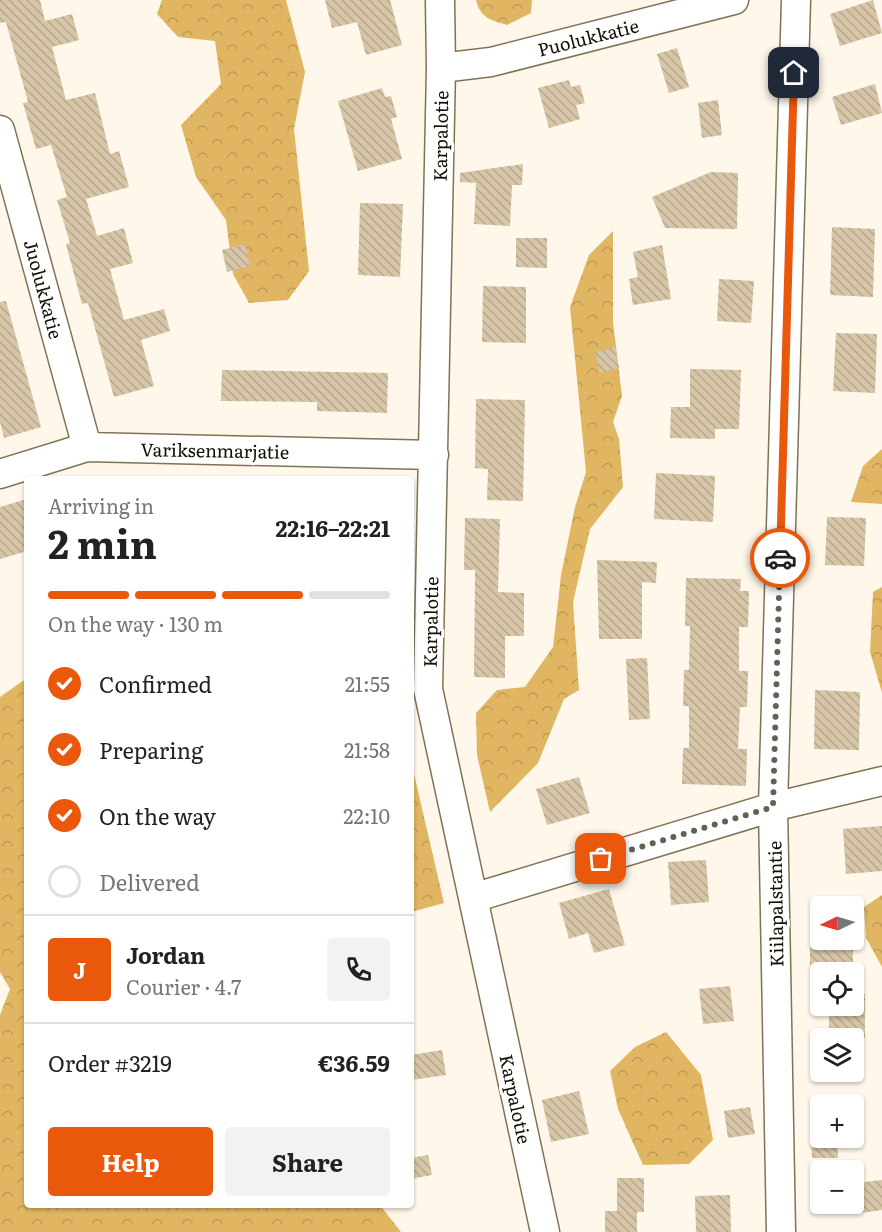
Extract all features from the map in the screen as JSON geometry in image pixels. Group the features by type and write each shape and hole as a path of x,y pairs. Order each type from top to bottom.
{"street":[{"name":"Karpalotie","path":"440,0 441,68 428,688 545,1232"},
{"name":"Puolukkatie","path":"441,68 491,62 734,0"},
{"name":"Kiilapalstantie","path":"782,1232 773,807 796,0"},
{"name":"Juolukkatie","path":"0,130 87,447"},
{"name":"Variksenmarjatie","path":"0,474 87,447 434,455"},
{"path":"473,898 773,807 882,781"}],"green space":[{"path":"162,0 286,0 305,72 294,129 309,271 288,300 249,303 233,274 226,220 196,177 181,125 221,84 215,41 178,37 157,14"},
{"path":"476,0 532,0 531,13 507,25 483,15"},
{"path":"613,231 613,322 622,396 613,422 619,439 623,487 590,529 573,602 579,690 564,699 538,763 490,812 477,755 476,713 497,690 525,687 553,647 561,575 575,507 586,472 570,307 589,255"},
{"path":"882,449 882,504 851,502 863,466"},
{"path":"882,587 882,693 870,652 873,592"},
{"path":"24,680 24,1208 382,1208 401,1232 0,1232 0,1015 10,989 0,972 0,697"},
{"path":"414,774 444,903 414,911"},
{"path":"882,895 882,967 866,938 864,907"},
{"path":"666,1032 701,1075 713,1140 689,1164 643,1165 618,1109 610,1071 635,1047"}],"building":[{"path":"0,0 40,0 45,21 72,14 79,40 52,47 66,100 95,93 110,154 119,151 129,187 86,199 97,236 124,228 133,263 110,269 124,320 164,309 170,331 141,340 154,386 114,397 88,303 82,304 66,244 70,243 57,200 67,197 51,145 36,149 23,103 28,102 6,22 0,23"},
{"path":"325,0 390,0 402,45 366,55 357,22 332,28"},
{"path":"873,0 882,33 840,46 830,14"},
{"path":"677,48 689,87 669,93 657,54"},
{"path":"569,80 571,87 580,85 585,103 576,105 580,119 549,128 538,88"},
{"path":"875,84 882,113 841,125 832,97"},
{"path":"382,88 385,97 391,96 397,117 391,119 402,159 358,171 338,101"},
{"path":"718,100 722,135 702,138 698,103"},
{"path":"523,164 522,185 512,185 510,226 474,224 476,183 460,182 460,173"},
{"path":"711,172 738,173 737,229 665,228 652,197"},
{"path":"360,203 403,204 400,277 358,275"},
{"path":"832,227 875,229 873,297 830,295"},
{"path":"516,238 547,238 547,268 516,267"},
{"path":"245,244 250,266 227,272 222,250"},
{"path":"662,245 671,299 633,305 629,279 638,277 633,252"},
{"path":"719,279 754,281 751,323 717,321"},
{"path":"483,286 526,287 526,343 482,342"},
{"path":"6,301 41,427 4,438 0,422 0,302"},
{"path":"836,333 877,334 875,393 833,391"},
{"path":"615,347 619,368 600,373 595,352"},
{"path":"690,369 741,370 739,429 715,429 715,439 670,438 671,407 690,407"},
{"path":"222,370 388,373 387,413 317,411 317,402 221,401"},
{"path":"476,399 525,400 523,501 487,500 488,469 475,468"},
{"path":"656,473 715,476 713,522 654,519"},
{"path":"24,500 24,552 0,559 0,507"},
{"path":"827,517 866,518 864,566 825,565"},
{"path":"465,518 500,519 498,592 524,593 524,636 505,636 505,678 474,677 475,570 464,570"},
{"path":"597,560 657,562 656,583 642,582 642,639 599,639"},
{"path":"686,578 741,579 740,591 749,591 748,627 739,627 739,671 748,671 747,707 740,707 738,749 747,749 746,786 682,784 683,748 689,748 689,706 683,706 684,670 689,670 690,626 685,626"},
{"path":"647,658 650,719 629,720 626,659"},
{"path":"815,690 860,692 859,750 814,749"},
{"path":"579,777 590,813 547,825 536,789"},
{"path":"882,826 882,871 846,874 843,829"},
{"path":"706,860 709,902 671,905 668,862"},
{"path":"609,889 625,945 594,953 588,933 569,939 559,903"},
{"path":"810,950 853,950 853,962 810,962"},
{"path":"730,986 734,1021 703,1024 699,989"},
{"path":"865,994 865,1038 864,1028 829,1028 829,1016 864,1016"},
{"path":"442,1050 446,1075 414,1080 414,1055"},
{"path":"579,1091 589,1134 551,1142 542,1100"},
{"path":"750,1107 755,1134 728,1138 724,1111"},
{"path":"812,1148 838,1148 838,1158 812,1158"},
{"path":"428,1155 432,1175 414,1178 414,1157"},
{"path":"617,1178 644,1178 644,1212 637,1212 637,1232 605,1232 605,1211 617,1211"},
{"path":"882,1180 882,1210 864,1212 864,1182"},
{"path":"730,1195 731,1232 696,1232 695,1196"}],"way so far":[{"path":"601,859 773,807 780,558"}],"route":[{"path":"780,558 794,73"}]}
